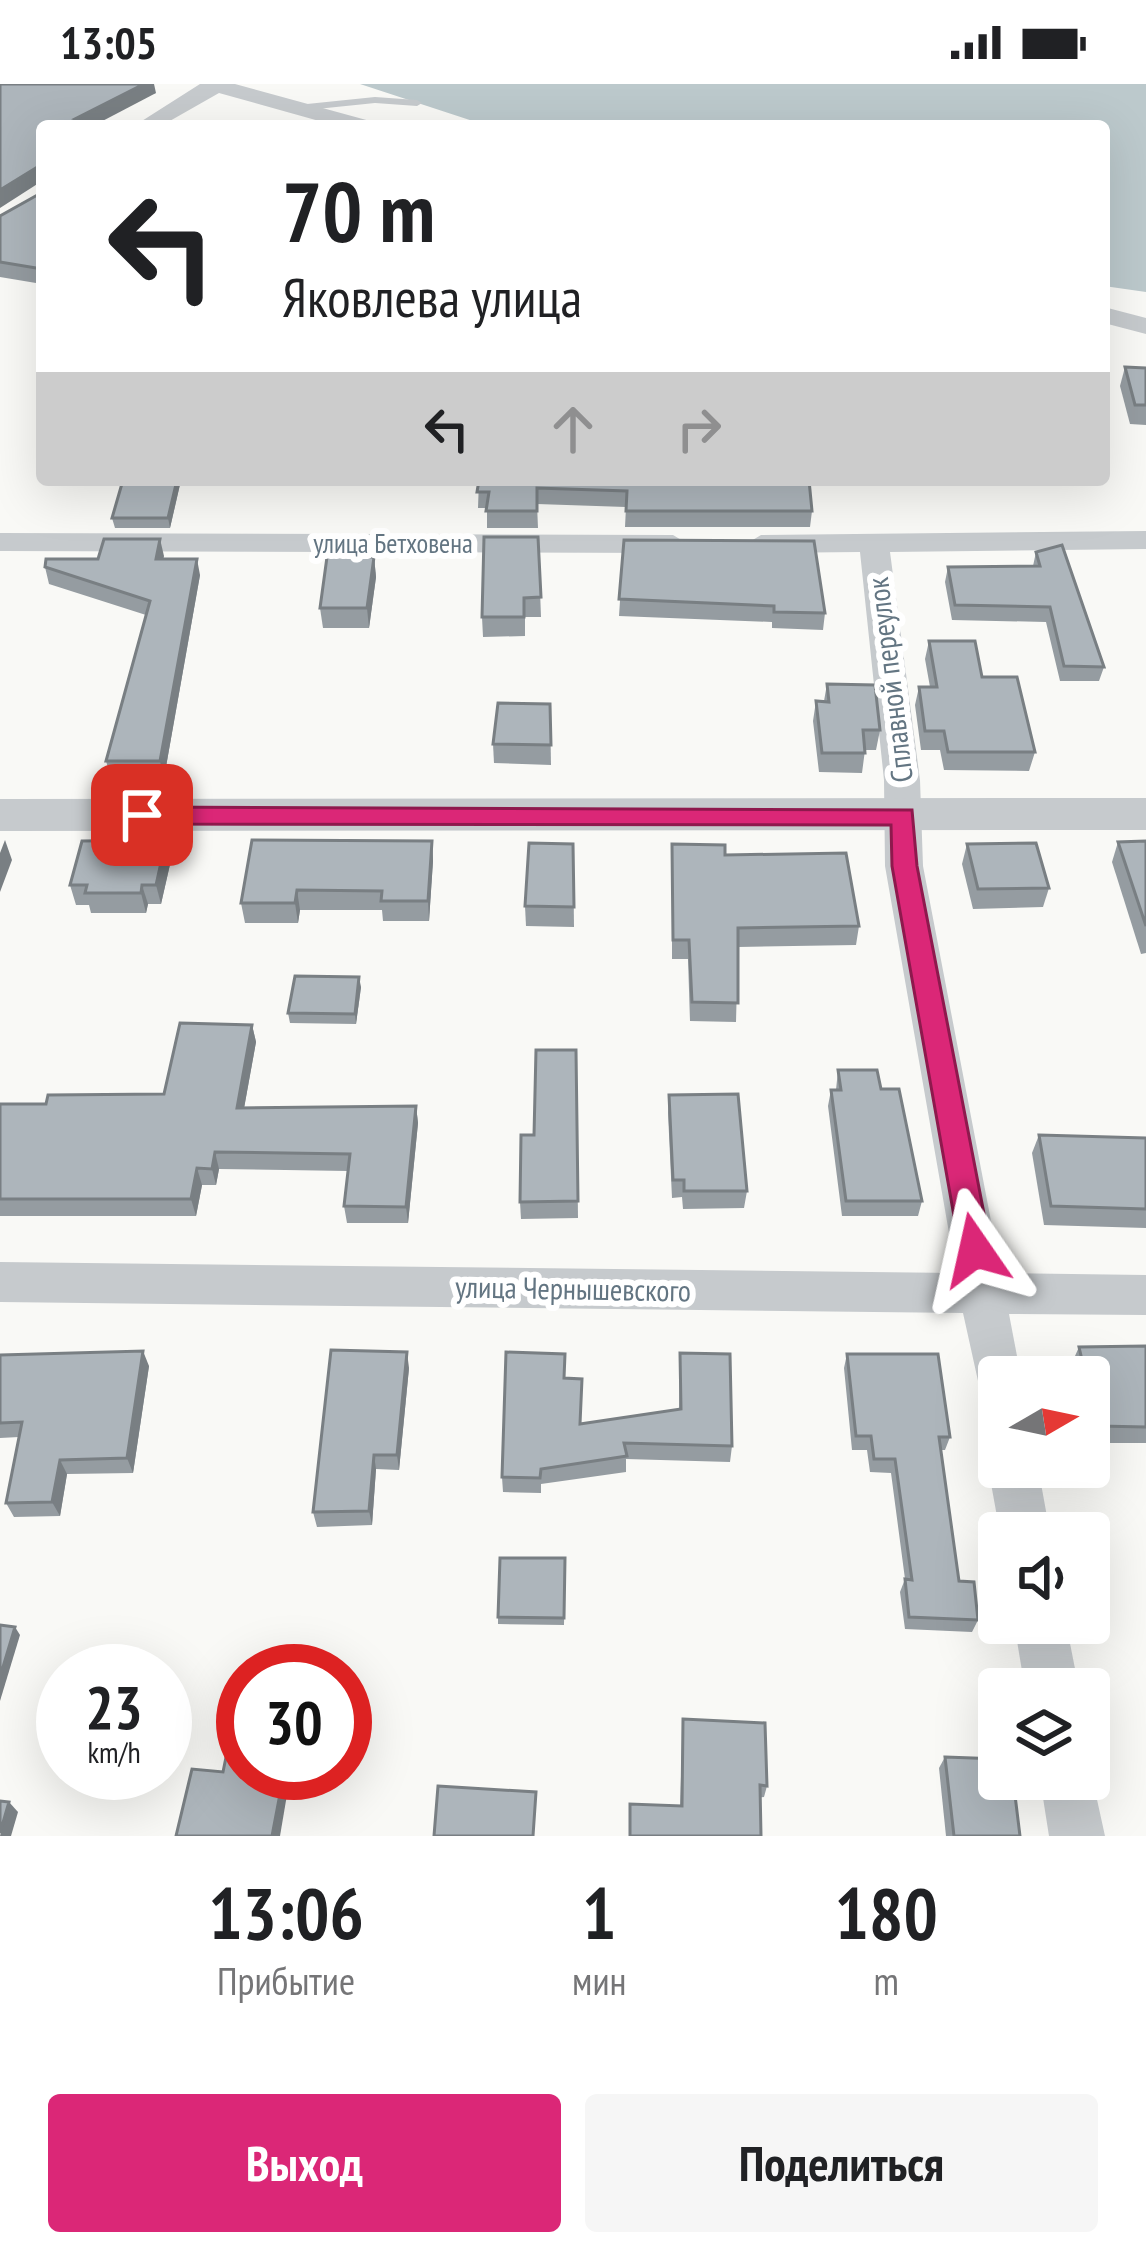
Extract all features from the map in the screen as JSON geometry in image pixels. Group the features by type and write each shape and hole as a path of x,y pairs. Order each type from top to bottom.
{"street":[{"path":"155,120 213,85 345,120"},
{"path":"1110,317 1146,326"},
{"name":"улица Бетховена","path":"0,542 1146,540"},
{"name":"Сплавной переулок","path":"874,544 904,866 994,1356"},
{"path":"0,815 1146,814"},
{"name":"улица Чернышевского","path":"0,1282 1146,1295"},
{"path":"1072,1800 1078,1836"}],"lane":[{"path":"307,107 375,100 417,103"}],"shaded area":[{"path":"360,84 1146,84 1146,292 1110,287 1110,120 470,120"}],"building":[{"path":"0,84 144,84 78,120 36,120 36,168 0,190"},
{"path":"36,196 36,268 0,262 0,216"},
{"path":"1125,367 1146,368 1146,405 1135,405"},
{"path":"121,486 176,486 168,518 112,518"},
{"path":"478,486 810,486 812,511 626,511 627,491 537,488 537,511 486,511 489,492 477,492"},
{"path":"484,537 538,537 541,597 524,598 524,617 482,617"},
{"path":"104,539 160,539 156,559 197,559 160,761 106,761 150,601 45,567 46,559 98,559"},
{"path":"624,540 814,541 825,613 619,599"},
{"path":"1062,545 1104,667 1064,666 1050,607 955,605 948,567 1040,566 1036,552"},
{"path":"327,557 374,557 367,608 320,608"},
{"path":"929,641 975,641 982,677 1017,677 1035,752 948,752 944,731 925,731 919,687 937,687"},
{"path":"827,684 875,685 880,730 863,730 865,753 822,753 816,701 829,702"},
{"path":"498,703 550,704 551,745 493,744"},
{"path":"166,840 156,885 142,885 141,893 85,893 87,885 70,885 82,841"},
{"path":"252,840 432,841 428,901 381,901 382,891 297,890 295,903 241,903"},
{"path":"1146,841 1146,926 1118,842"},
{"path":"529,843 573,844 574,907 525,906"},
{"path":"1036,843 1049,888 978,889 967,844"},
{"path":"672,844 725,845 725,855 846,853 859,926 738,928 738,1003 692,1002 689,940 673,940"},
{"path":"295,976 359,977 355,1014 288,1013"},
{"path":"180,1023 252,1025 237,1108 416,1106 406,1207 344,1206 350,1154 215,1152 212,1169 197,1168 191,1199 0,1199 0,1104 46,1104 48,1095 164,1094"},
{"path":"536,1050 576,1050 578,1201 520,1202 521,1135 534,1135"},
{"path":"838,1070 877,1070 881,1089 899,1089 922,1201 846,1201 831,1090 841,1090"},
{"path":"738,1094 747,1191 684,1191 684,1180 673,1180 669,1095"},
{"path":"1039,1135 1146,1138 1146,1209 1051,1206"},
{"path":"1146,1346 1146,1427 1110,1426 1110,1356 1081,1356 1079,1347"},
{"path":"331,1350 407,1352 397,1455 374,1455 369,1511 313,1512"},
{"path":"143,1351 127,1458 60,1460 52,1502 6,1503 22,1422 0,1423 0,1355"},
{"path":"506,1352 565,1354 564,1378 582,1379 580,1424 681,1409 680,1353 730,1354 732,1446 624,1443 627,1456 541,1469 540,1478 502,1477"},
{"path":"847,1354 938,1354 950,1437 939,1437 959,1581 974,1582 978,1620 909,1617 905,1579 912,1580 895,1459 874,1459 871,1436 856,1436"},
{"path":"500,1558 565,1558 564,1618 498,1617"},
{"path":"0,1625 15,1627 0,1677"},
{"path":"683,1719 765,1723 767,1786 760,1785 761,1836 630,1836 630,1804 682,1806"},
{"path":"945,1757 978,1758 978,1800 1016,1800 1020,1836 954,1836"},
{"path":"192,1769 216,1771 216,1800 279,1800 272,1836 176,1836 185,1800 192,1800"},
{"path":"438,1786 536,1792 533,1836 434,1836"},
{"path":"0,1801 9,1802 0,1833"}],"route":[{"path":"142,815 903,817 904,866 975,1250"}]}
